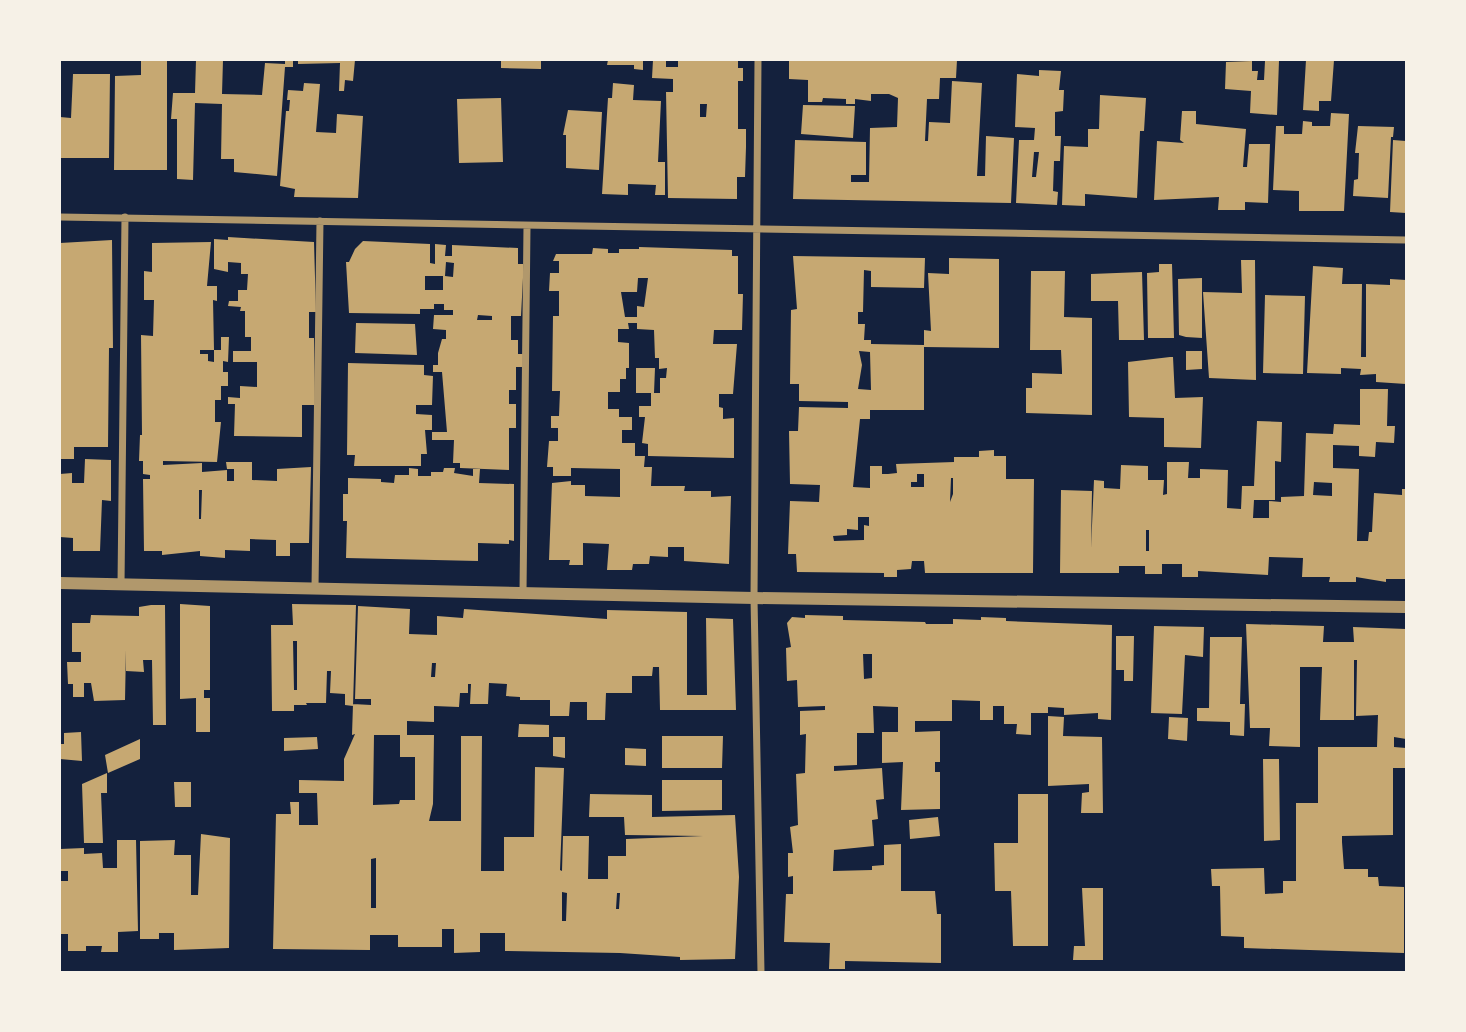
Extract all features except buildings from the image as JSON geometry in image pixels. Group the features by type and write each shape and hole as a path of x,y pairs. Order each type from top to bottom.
{"street":[{"path":"758,60 754,598 761,972"},
{"path":"60,216 1406,240"},
{"path":"121,584 125,217"},
{"path":"315,588 320,221"},
{"path":"523,593 527,226"},
{"path":"60,583 754,598 1406,607"}]}
